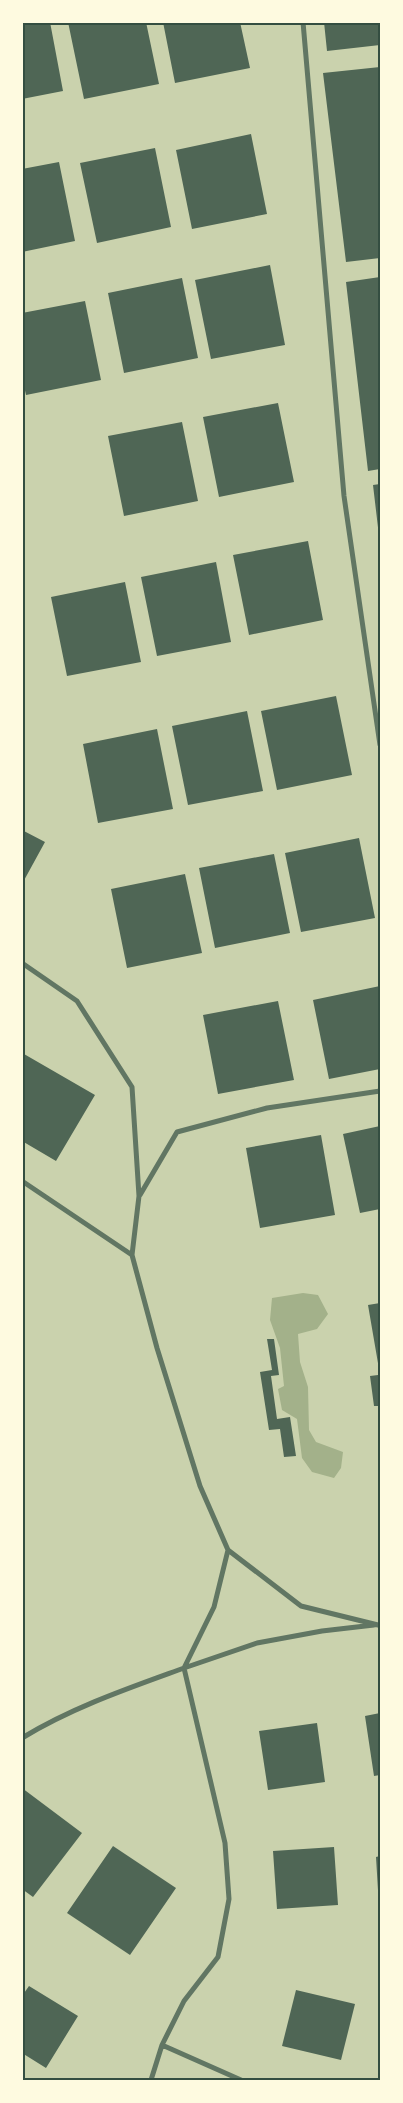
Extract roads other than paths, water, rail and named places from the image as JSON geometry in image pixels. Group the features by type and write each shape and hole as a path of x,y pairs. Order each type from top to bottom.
{"street":[{"path":"303,22 344,496 380,745"},
{"path":"22,963 77,1001 132,1087 139,1196 132,1255 157,1348 200,1486 228,1550 301,1606 379,1625"},
{"path":"139,1196 177,1132 267,1108 380,1091"},
{"path":"22,1182 132,1255"},
{"path":"151,2080 162,2045 184,2001 218,1957 229,1899 225,1843 184,1668 214,1607 228,1550"},
{"path":"22,1738 50,1721 101,1698 257,1643 322,1631 379,1625"},
{"path":"162,2045 242,2080"}]}
